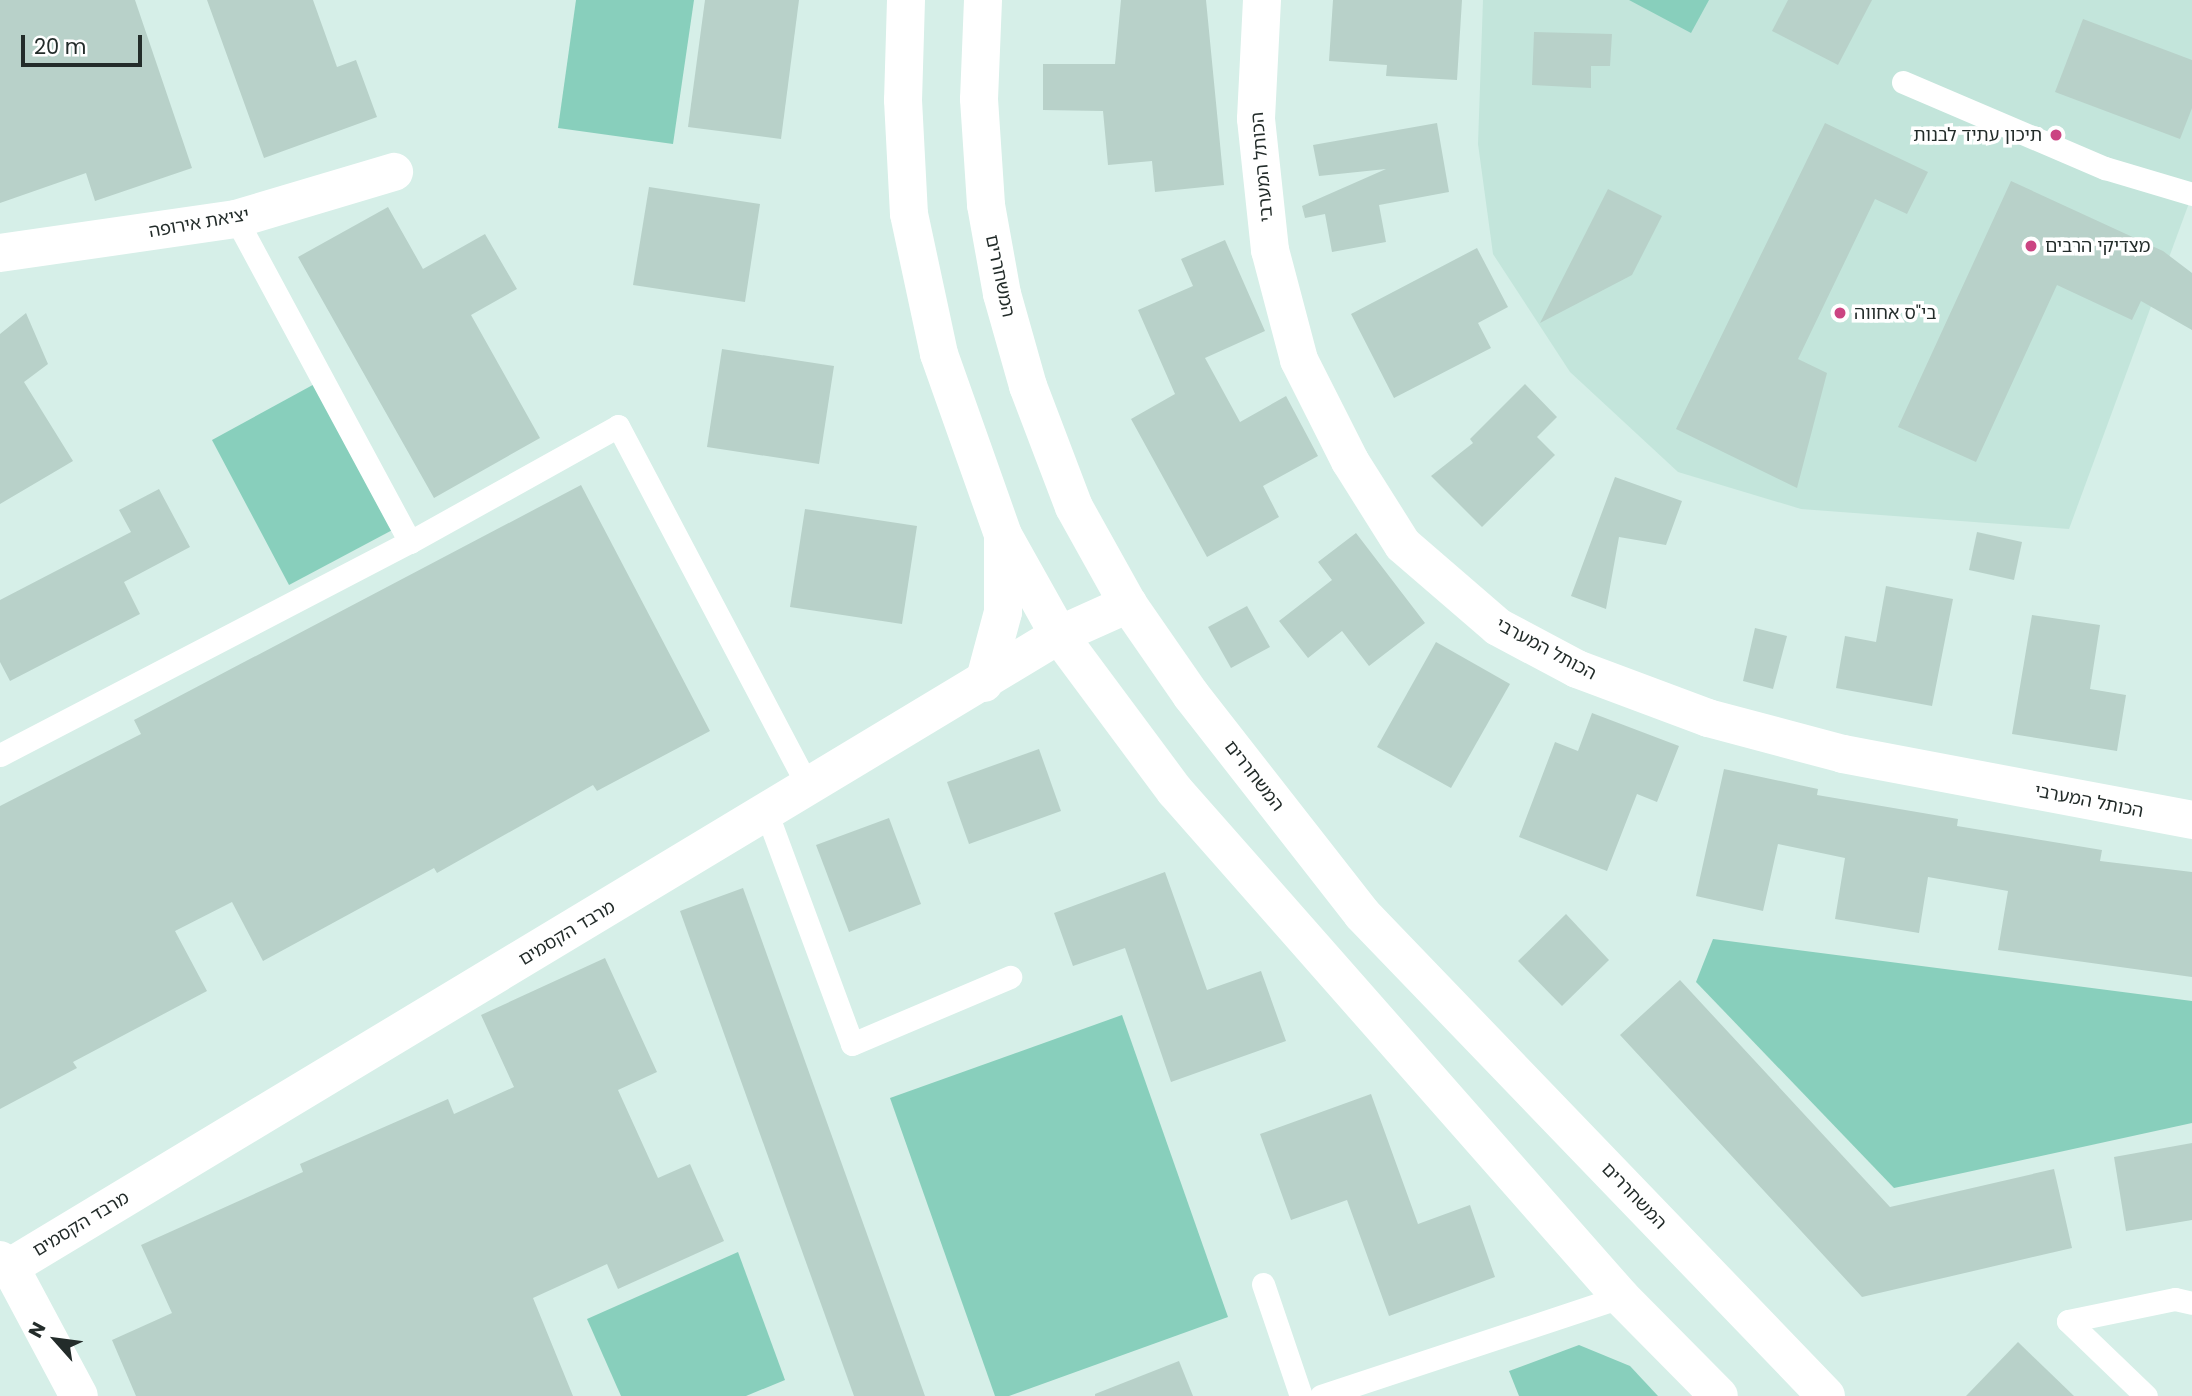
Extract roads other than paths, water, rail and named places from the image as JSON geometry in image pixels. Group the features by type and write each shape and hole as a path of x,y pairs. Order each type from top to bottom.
{"main road":[{"path":"906,0 903,100 909,215 939,354 1003,535 1059,635 1175,791 1621,1297 1719,1396"},
{"name":"המשחררים","path":"983,0 979,99 985,205 1002,294 1028,386 1074,507 1128,604 1191,695 1362,914 1826,1396"},
{"name":"הכותל המערבי","path":"1262,0 1256,119 1270,250 1299,360 1350,461 1403,545 1498,627 1577,669 1708,718 1843,754 2192,821"},
{"name":"יציאת אירופה","path":"0,253 236,219 394,172"},
{"path":"984,683 1003,612 1003,535"},
{"name":"מרבד הקסמים","path":"5,1264 809,789 1059,635 1128,604"},
{"path":"5,1264 79,1396"}],"lane":[{"path":"1903,82 2105,168 2192,194"},
{"path":"236,219 411,542"},
{"path":"0,755 411,542 618,426 809,789"},
{"path":"767,814 852,1044 1010,977"},
{"path":"1263,1284 1301,1396"},
{"path":"1321,1396 1621,1297"},
{"path":"2146,1396 2068,1321 2175,1299 2192,1303"}],"place":[{"name":"תיכון עתיד לבנות","path":"2056,135"},
{"name":"מצדיקי הרבים","path":"2031,246"},
{"name":"בי\"ס אחווה","path":"1840,313"}]}
